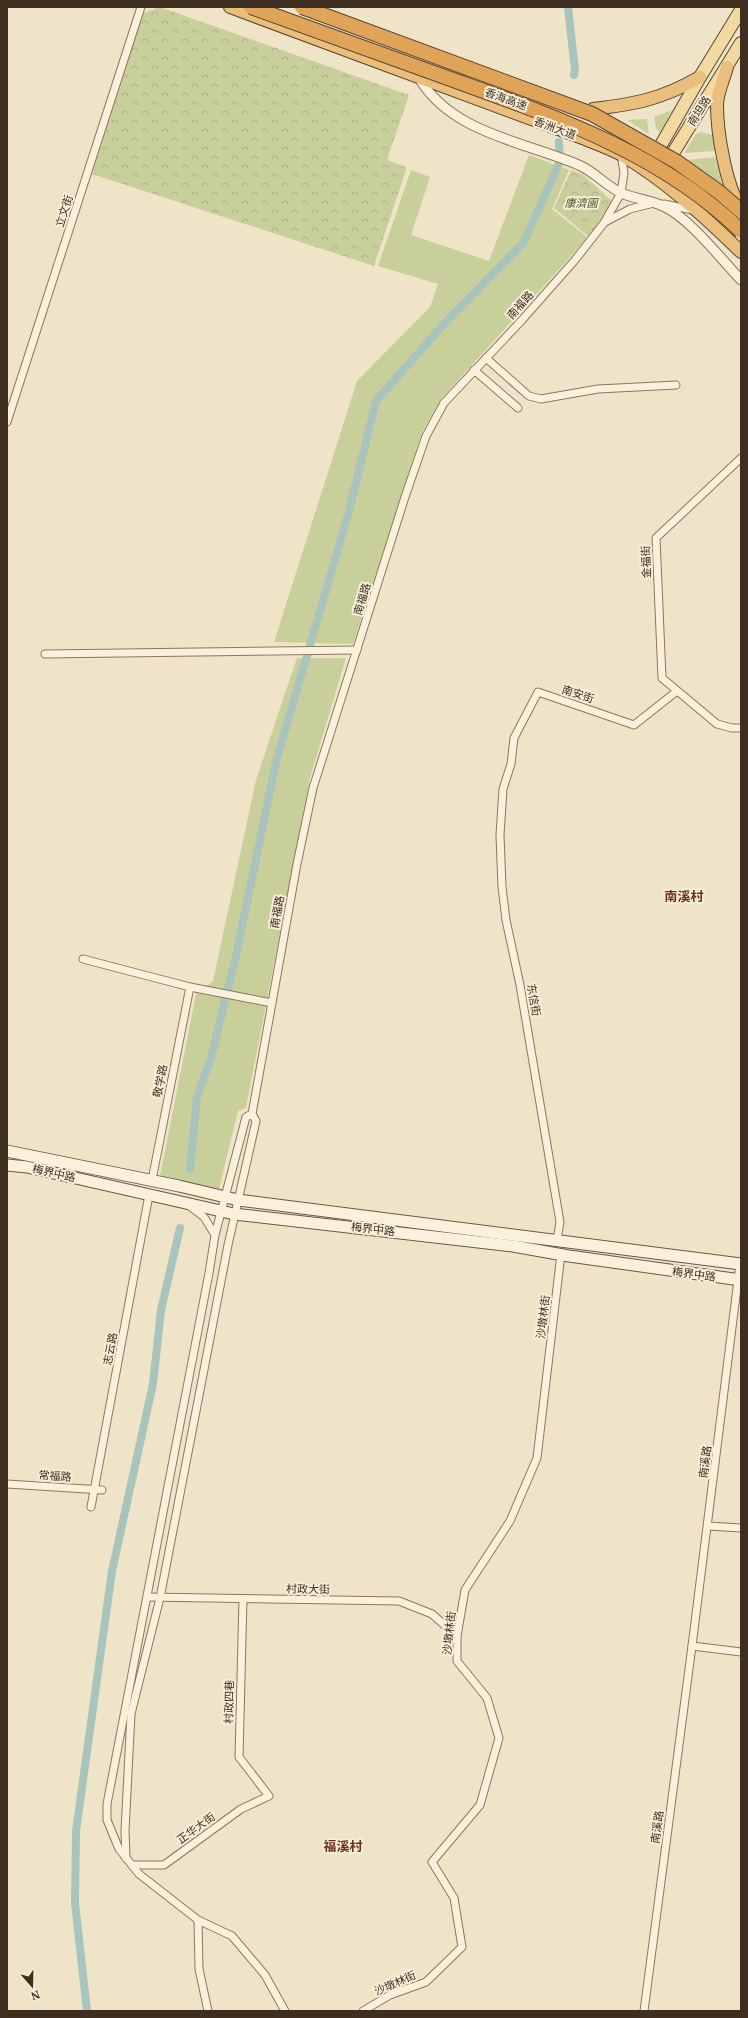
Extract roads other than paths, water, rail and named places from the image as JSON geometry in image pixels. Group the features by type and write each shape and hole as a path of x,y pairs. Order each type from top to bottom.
{"highway":[{"name":"香洲大道","path":"230,7 585,139 621,154 658,179 697,211 741,252"},
{"name":"香海高速","path":"251,7 554,117 620,146 699,194 741,231"},
{"name":"香海高速","path":"302,7 592,114 677,162 741,210"},
{"path":"317,7 594,109 642,138 658,150 741,224"},
{"path":"321,41 333,13"},
{"path":"727,67 717,104 722,154 736,201 741,210"},
{"path":"594,109 651,100 677,90 700,77"}],"main road":[{"path":"647,171 700,77 741,10"},
{"name":"南坦路","path":"658,179 741,43"},
{"name":"梅界中路","path":"7,1152 152,1180 238,1200 740,1264"},
{"name":"梅界中路","path":"7,1164 27,1167 234,1214 513,1246 739,1280"}],"street":[{"name":"立文街","path":"7,422 141,7"},
{"path":"419,78 438,100 460,117 492,134 582,167 621,193 665,207 687,224 741,280"},
{"name":"南福路","path":"252,1114 297,864 314,788 405,497 426,436 444,402 575,260 604,223 621,193 624,173 621,154"},
{"path":"604,223 630,209 652,203 697,211"},
{"path":"486,358 529,396 541,399 598,389 676,385"},
{"path":"474,370 518,408"},
{"name":"金福街","path":"677,691 662,678 656,538 741,458"},
{"path":"45,654 357,650"},
{"path":"677,691 717,724 732,728 741,728"},
{"name":"南安街","path":"511,764 514,738 538,692 634,724 677,691"},
{"name":"东信街","path":"511,764 503,789 500,835 502,887 506,920 520,985 560,1222 557,1240"},
{"path":"83,959 190,987 272,1003"},
{"name":"敬学路","path":"152,1180 190,987"},
{"path":"126,1858 125,1832 131,1714 160,1598 234,1214 256,1121 252,1114 246,1116 215,1235 147,1597 106,1804 107,1820 119,1849 126,1858 139,1874 198,1920 232,1936 265,1976 285,2011"},
{"path":"124,1190 127,1176"},
{"name":"志云路","path":"91,1507 149,1195"},
{"path":"186,1204 204,1217 215,1235"},
{"name":"沙墩林街","path":"363,2011 390,1995 426,1982 462,1947 454,1898 432,1862 480,1805 499,1738 487,1698 457,1661 457,1636 465,1590 510,1521 537,1458 561,1254"},
{"name":"南溪路","path":"644,2011 708,1526 740,1264"},
{"name":"常福路","path":"7,1484 102,1490"},
{"path":"708,1526 741,1528"},
{"name":"村政大街","path":"147,1597 399,1601 432,1614 457,1636"},
{"name":"村政四巷","path":"243,1599 239,1757 269,1796"},
{"path":"692,1646 741,1652"},
{"name":"正华大街","path":"132,1865 164,1865 241,1809 269,1796"},
{"path":"198,1920 199,1969 208,2011"}],"waterway":[{"path":"568,7 575,70 574,75"},
{"path":"190,1169 197,1097 211,1058 236,956 276,762 349,511 376,401 443,325 524,242 560,161 559,142"},
{"path":"87,2011 75,1903 76,1831 112,1571 153,1384 161,1310 180,1228"}],"district":[{"name":"南溪村","path":"684,896"},
{"name":"福溪村","path":"343,1846"}],"park label":[{"name":"康濟園","path":"581,203"}]}
